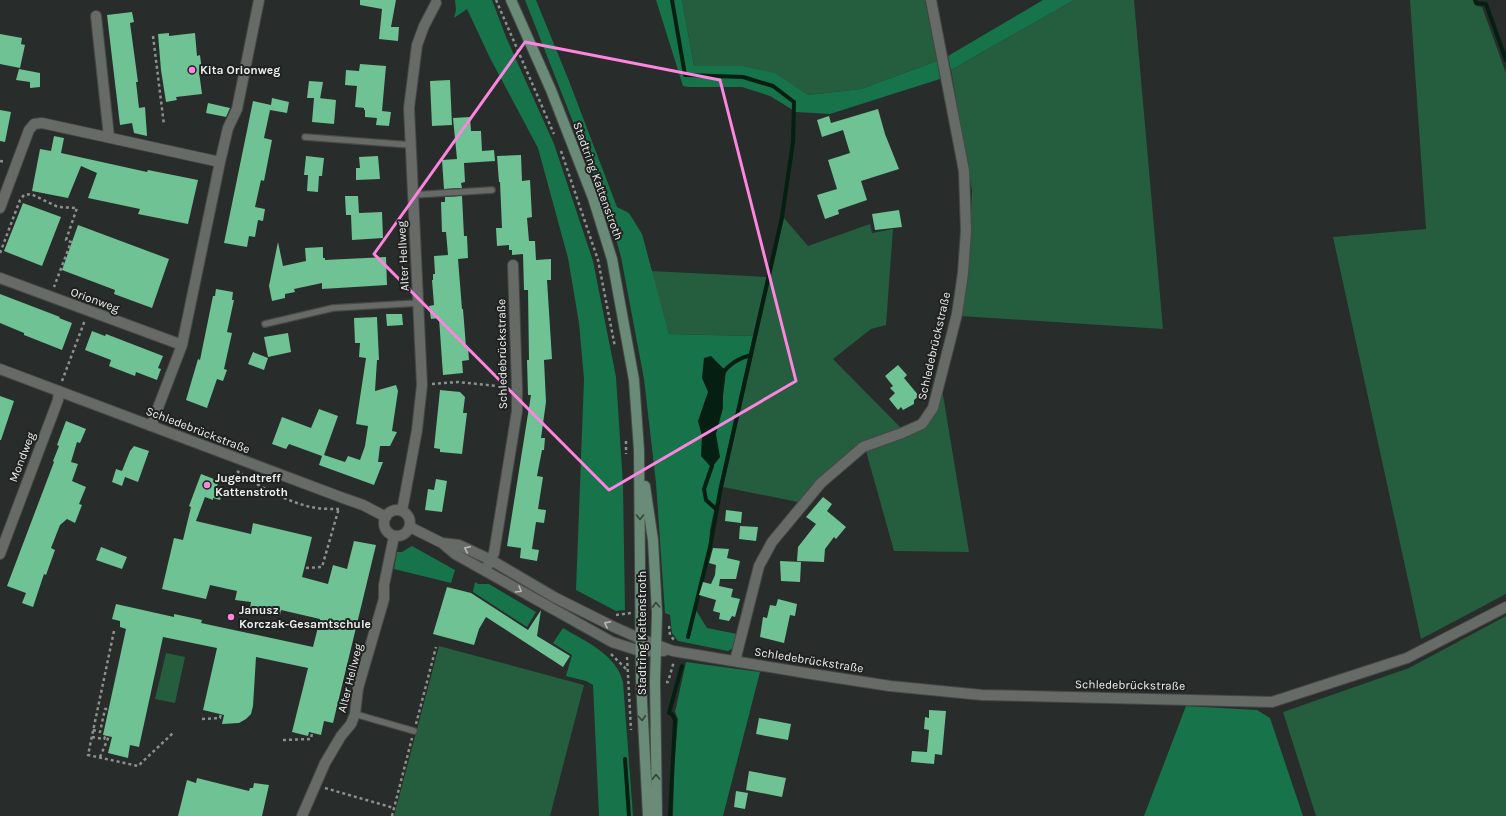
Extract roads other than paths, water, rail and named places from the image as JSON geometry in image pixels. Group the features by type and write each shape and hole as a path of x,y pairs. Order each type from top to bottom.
{"main road":[{"name":"Stadtring Kattenstroth","path":"512,0 551,90 593,198 612,259 634,380 639,450 640,682 648,816"},
{"name":"Stadtring Kattenstroth","path":"639,450 653,540 657,613 657,816"}],"street":[{"path":"151,426 182,345 220,162 228,128 237,109 259,0"},
{"name":"Schledebrückstraße","path":"736,661 759,566 772,542 820,483 858,451 864,447 922,424 933,408 957,314 963,273 966,231 964,171 931,0"},
{"name":"Alter Hellweg","path":"402,511 417,430 422,385 409,108 417,45 424,26 436,3"},
{"path":"96,16 109,137"},
{"path":"0,208 28,130 34,124 42,123 220,162"},
{"name":"Schledebrückstraße","path":"485,571 494,552 517,411 513,265"},
{"name":"Orionweg","path":"0,278 88,312 182,345"},
{"name":"Schledebrückstraße","path":"0,369 350,500 386,517"},
{"name":"Mondweg","path":"0,554 58,400 59,391"},
{"path":"395,511 402,511 408,516 410,527 406,533 394,536 390,534 384,525 386,517 388,514 395,511"},
{"name":"Schledebrückstraße","path":"410,527 442,542 459,545 491,560 575,608 641,639 656,648"},
{"name":"Alter Hellweg","path":"302,816 325,763 341,736 351,724 355,714 358,688 384,598 384,585 394,536"},
{"name":"Schledebrückstraße","path":"442,542 455,554 612,642 640,651 675,647 736,661 812,674 890,686 982,695 1272,702 1407,658 1506,607"}],"lane":[{"path":"305,137 411,145"},
{"path":"413,195 492,190"},
{"path":"265,324 333,308 419,303"},
{"path":"355,714 414,731"}],"waterway":[{"path":"672,0 685,75 743,77 773,86 794,102 793,142 782,217 721,487 710,547 688,637"},
{"path":"1475,0 1476,3 1486,4 1506,60"},
{"path":"722,374 735,362 751,355"},
{"path":"712,461 712,466 704,489 706,500 716,509"},
{"path":"670,816 675,720 672,714 669,713 682,666"},
{"path":"625,759 629,816"}],"place":[{"name":"Kita Orionweg","path":"192,70"},
{"name":"Jugendtreff Kattenstroth","path":"207,485"},
{"name":"Janusz Korczak-Gesamtschule","path":"231,617"}]}
